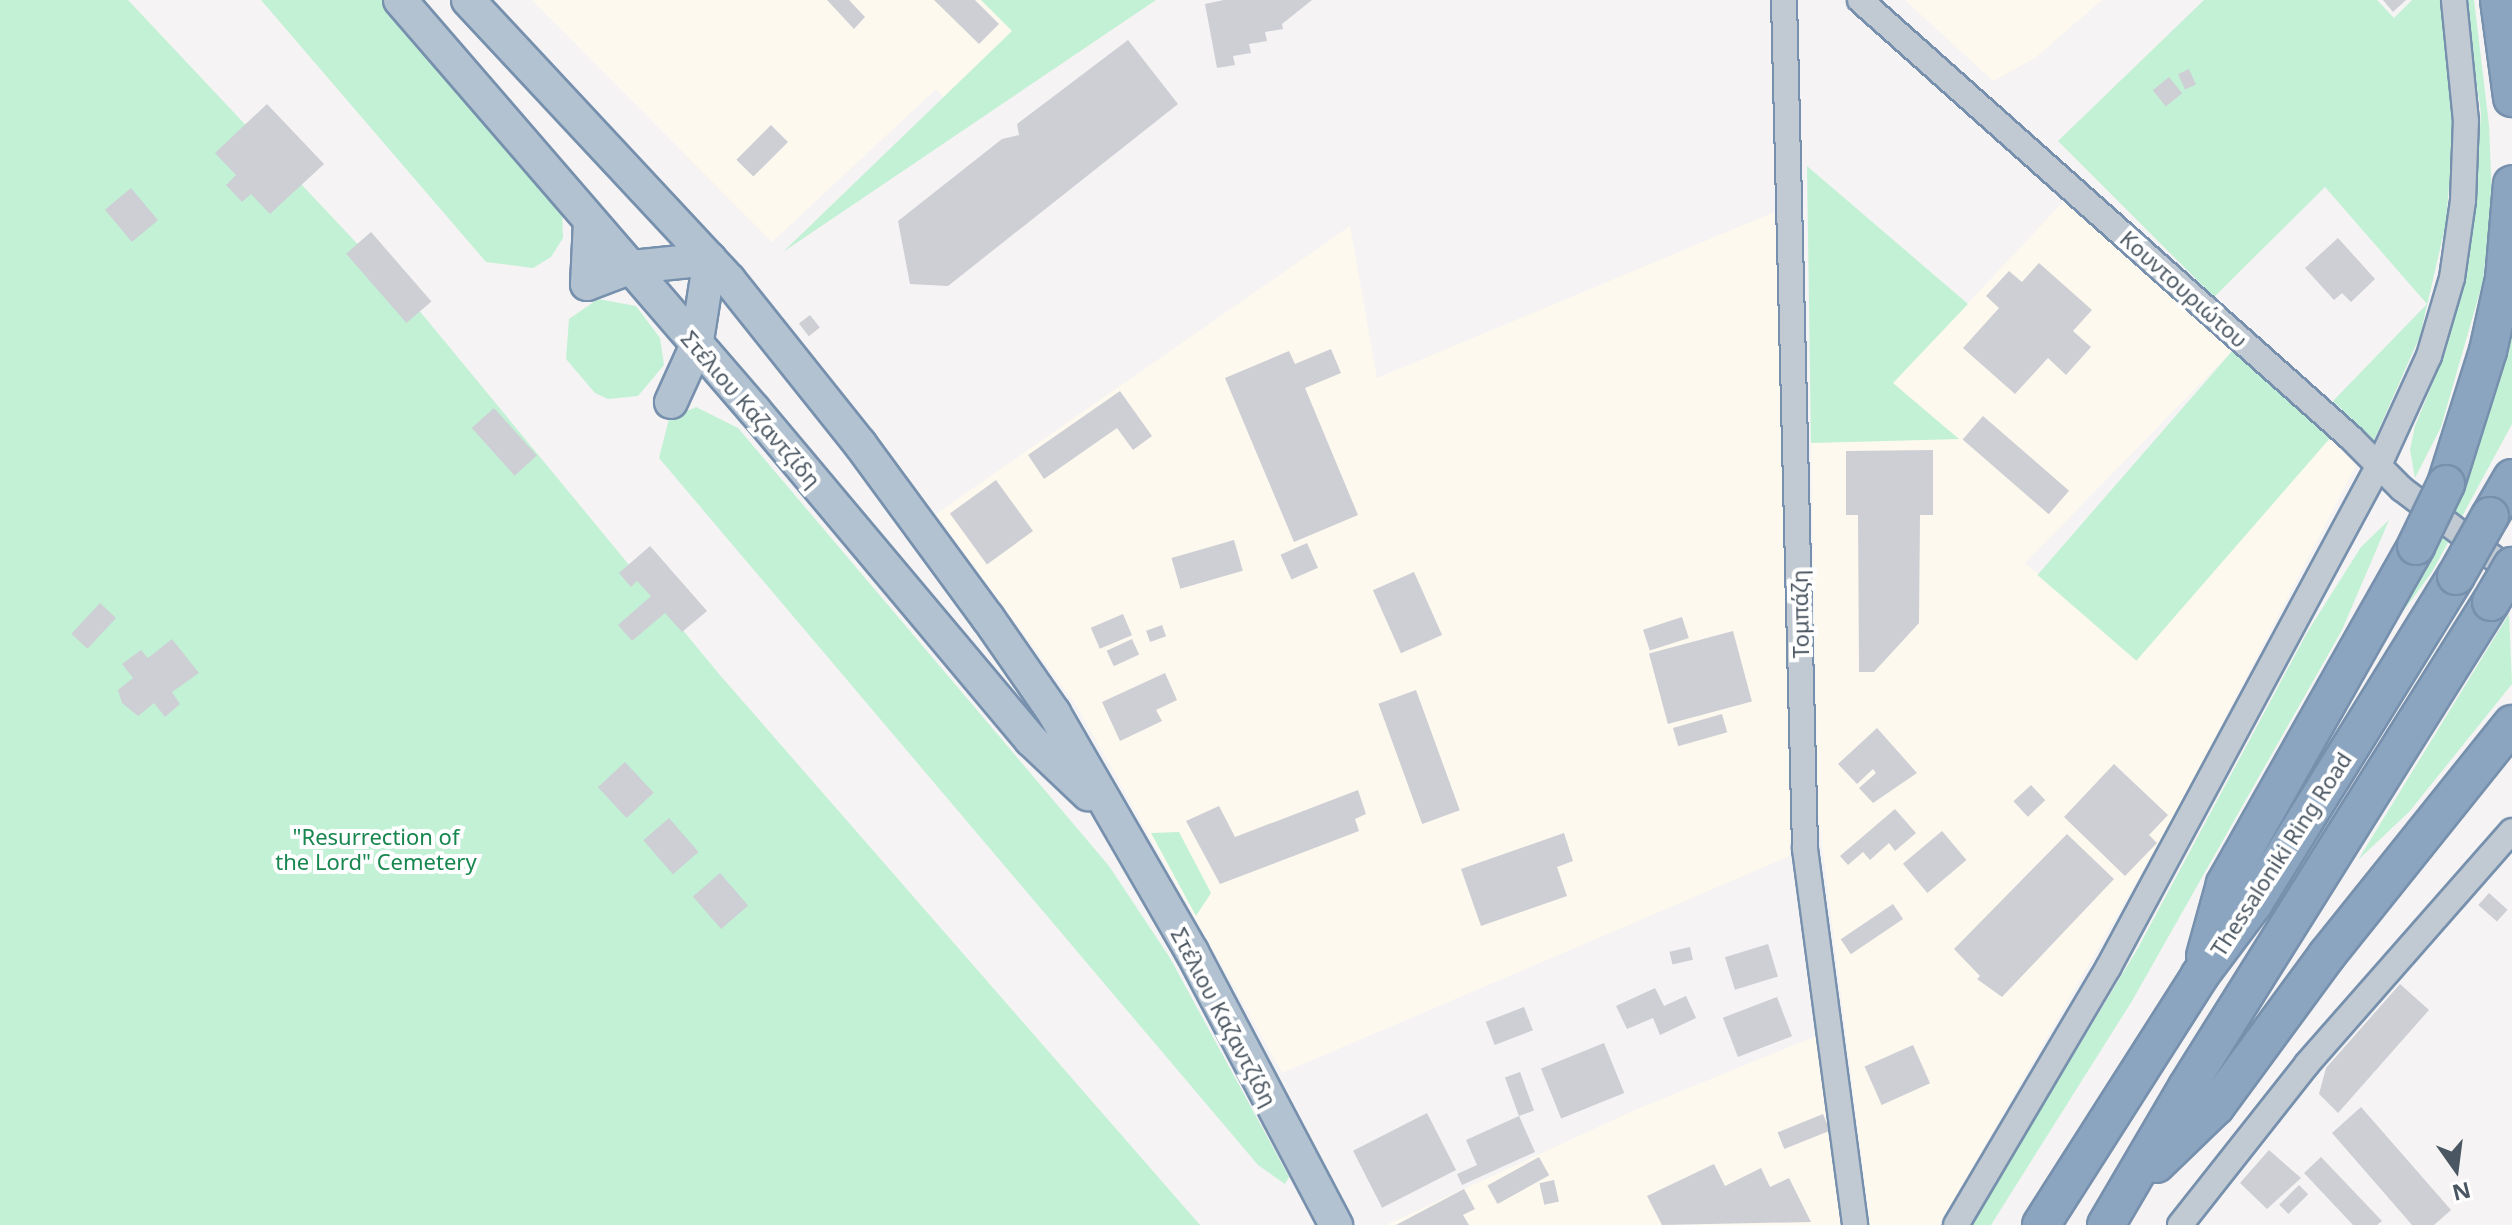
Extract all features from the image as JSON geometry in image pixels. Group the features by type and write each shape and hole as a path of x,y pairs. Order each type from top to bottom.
{"highway":[{"path":"2499,0 2512,98"},
{"path":"2200,975 2225,884 2416,546 2446,484 2491,337 2504,279 2512,184"},
{"name":"Thessaloniki Ring Road","path":"2041,1225 2200,975 2254,903 2456,576 2512,478"},
{"name":"Thessaloniki Ring Road","path":"2106,1225 2187,1087 2512,566"},
{"path":"2129,1190 2216,1106 2337,942 2512,724"}],"main road":[{"name":"Στέλιου Καζαντζίδη","path":"400,0 632,267 696,347 755,411 1031,740 1108,813"},
{"name":"Στέλιου Καζαντζίδη","path":"468,0 710,259 860,444 988,618 1054,713 1108,813 1192,952 1336,1225"},
{"path":"590,221 587,284 632,267 710,259 696,347 671,402 715,394 755,411"}],"street":[{"name":"Τομπάζη","path":"1784,0 1805,849 1855,1225"},
{"name":"Κουντουριώτου","path":"1860,0 2379,465 2402,489 2512,572"},
{"path":"1956,1225 2108,968 2379,465 2429,356 2452,278 2463,201 2466,121 2454,0"},
{"path":"2180,1225 2307,1064 2512,831"}],"shaded area":[{"path":"532,0 981,0 1013,31 944,98 936,89 772,242"},
{"path":"1905,0 2102,0 2035,58 1993,81"},
{"path":"2065,200 2233,350 2025,563 2132,651 2332,436 2359,460 2173,818 1939,1225 1870,1225 1818,813 1811,443 1958,439 1893,383"},
{"path":"1777,211 1792,753 1790,856 1282,1073 1077,707 936,514 1350,226 1377,378"},
{"path":"1819,1035 1844,1225 1386,1225 1637,1109"}],"green space":[{"name":"\"Resurrection of the Lord\" Cemetery","path":"0,0 128,0 413,303 719,674 1200,1225 0,1225"},
{"path":"261,0 383,0 562,207 563,238 551,257 533,268 486,262"},
{"path":"981,0 1156,0 783,252 1012,31"},
{"path":"2204,0 2377,0 2394,18 2412,0 2445,0 2456,97 2446,223 2420,336 2374,440 2333,401 2427,304 2325,187 2214,297 2058,141"},
{"path":"2465,0 2474,0 2489,125 2492,200 2483,281 2441,427 2415,478 2410,450 2415,426 2446,351 2473,230 2481,113"},
{"path":"1807,166 1968,304 1893,383 1959,439 1811,443"},
{"path":"598,299 636,306 660,338 664,365 638,396 608,399 595,393 566,359 569,319"},
{"path":"2512,334 2512,424 2432,572 2379,644 2479,438"},
{"path":"2233,350 2332,436 2136,661 2037,575"},
{"path":"696,407 738,428 1109,866 1170,958 1289,1177 1285,1184 1258,1165 659,458 669,419"},
{"path":"2389,520 2342,630 2132,1001 1991,1225 1971,1225 2138,948 2308,631 2361,547"},
{"path":"2509,614 2512,684 2409,812 2358,860"},
{"path":"1179,832 1211,893 1196,916 1151,833"}],"building":[{"path":"827,0 849,0 865,17 854,29"},
{"path":"934,0 975,0 999,24 979,44"},
{"path":"1224,0 1312,0 1282,24 1283,29 1265,32 1267,41 1249,44 1251,53 1233,56 1235,65 1217,68 1205,4"},
{"path":"2383,0 2406,0 2393,12"},
{"path":"1128,40 1178,104 948,286 910,284 898,221 1002,139 1019,135 1017,124"},
{"path":"2189,69 2196,85 2185,89 2178,74"},
{"path":"2169,77 2182,93 2166,107 2153,90"},
{"path":"267,104 324,164 270,214 251,194 242,202 226,185 236,175 215,153"},
{"path":"771,125 788,142 753,177 736,160"},
{"path":"131,188 158,220 132,242 105,210"},
{"path":"371,232 431,301 406,323 346,254"},
{"path":"2338,238 2375,279 2351,302 2342,293 2334,300 2305,268"},
{"path":"2039,263 2092,310 2073,331 2091,347 2066,375 2048,358 2015,394 1963,348 1999,308 1986,296 2009,271 2022,282"},
{"path":"810,315 820,328 809,336 799,324"},
{"path":"1331,349 1341,373 1305,388 1358,515 1294,542 1225,378 1289,351 1295,364"},
{"path":"1120,391 1152,436 1133,450 1117,428 1044,479 1028,455"},
{"path":"494,408 537,456 515,476 472,428"},
{"path":"1983,416 2069,491 2049,514 1963,439"},
{"path":"1933,450 1933,515 1920,515 1919,623 1874,672 1859,672 1858,515 1846,515 1846,451"},
{"path":"996,480 1033,531 987,564 950,514"},
{"path":"1234,540 1243,571 1180,589 1172,558"},
{"path":"1307,543 1318,568 1291,579 1281,555"},
{"path":"650,546 707,611 682,632 665,613 632,641 618,625 651,596 637,581 631,587 619,573"},
{"path":"1414,572 1442,635 1401,653 1373,590"},
{"path":"100,603 116,618 87,649 71,634"},
{"path":"1123,614 1132,635 1100,649 1091,628"},
{"path":"1682,617 1689,638 1650,651 1643,630"},
{"path":"1162,625 1166,636 1150,642 1146,631"},
{"path":"1733,631 1752,702 1668,724 1649,654"},
{"path":"172,639 199,673 172,692 180,704 165,717 154,703 138,716 122,703 118,690 133,678 122,664 141,650 148,658"},
{"path":"1132,639 1139,654 1114,666 1107,651"},
{"path":"1165,673 1177,700 1156,710 1162,721 1120,741 1102,702"},
{"path":"1416,690 1460,810 1422,824 1378,704"},
{"path":"1722,714 1727,732 1678,746 1673,728"},
{"path":"1877,728 1917,773 1873,803 1859,788 1876,773 1873,769 1857,784 1838,764"},
{"path":"625,762 654,793 627,818 598,787"},
{"path":"2114,764 2168,815 2149,835 2157,843 2125,876 2064,817"},
{"path":"2031,785 2045,800 2028,817 2013,801"},
{"path":"1358,790 1366,814 1355,819 1359,831 1220,884 1186,821 1219,806 1235,837"},
{"path":"1895,809 1916,833 1895,851 1889,843 1870,860 1863,852 1848,865 1840,856"},
{"path":"669,818 699,852 673,874 643,840"},
{"path":"1942,831 1966,860 1927,893 1903,864"},
{"path":"1564,833 1573,861 1557,867 1567,896 1481,926 1461,869"},
{"path":"2067,834 2114,879 2002,997 1977,979 1980,976 1954,949"},
{"path":"720,873 748,905 721,929 693,897"},
{"path":"2489,893 2508,910 2497,922 2478,905"},
{"path":"1893,904 1903,919 1851,954 1841,939"},
{"path":"1768,944 1778,977 1735,990 1725,957"},
{"path":"1690,947 1693,960 1672,964 1670,952"},
{"path":"2400,984 2429,1010 2338,1113 2319,1094 2326,1068"},
{"path":"1655,988 1664,1006 1686,996 1696,1018 1660,1035 1653,1018 1627,1029 1616,1006"},
{"path":"1777,997 1792,1036 1738,1057 1723,1018"},
{"path":"1524,1007 1533,1030 1495,1045 1486,1022"},
{"path":"1604,1043 1624,1093 1561,1119 1541,1068"},
{"path":"1913,1045 1930,1083 1882,1105 1865,1067"},
{"path":"1520,1072 1534,1111 1519,1116 1505,1077"},
{"path":"2361,1107 2451,1210 2434,1225 2412,1225 2332,1133"},
{"path":"1427,1113 1456,1170 1382,1208 1353,1151"},
{"path":"1823,1114 1830,1131 1784,1149 1778,1132"},
{"path":"1519,1116 1535,1152 1462,1185 1457,1174 1477,1165 1466,1140"},
{"path":"2269,1150 2301,1178 2267,1209 2240,1183"},
{"path":"1539,1157 1549,1175 1498,1204 1487,1186"},
{"path":"2321,1157 2382,1221 2377,1225 2353,1225 2304,1173"},
{"path":"1714,1164 1725,1186 1761,1168 1770,1187 1789,1178 1811,1222 1662,1225 1647,1196"},
{"path":"1554,1180 1559,1201 1544,1205 1539,1183"},
{"path":"2299,1185 2308,1194 2288,1214 2279,1205"},
{"path":"1464,1189 1475,1209 1463,1215 1469,1225 1396,1225"}]}
